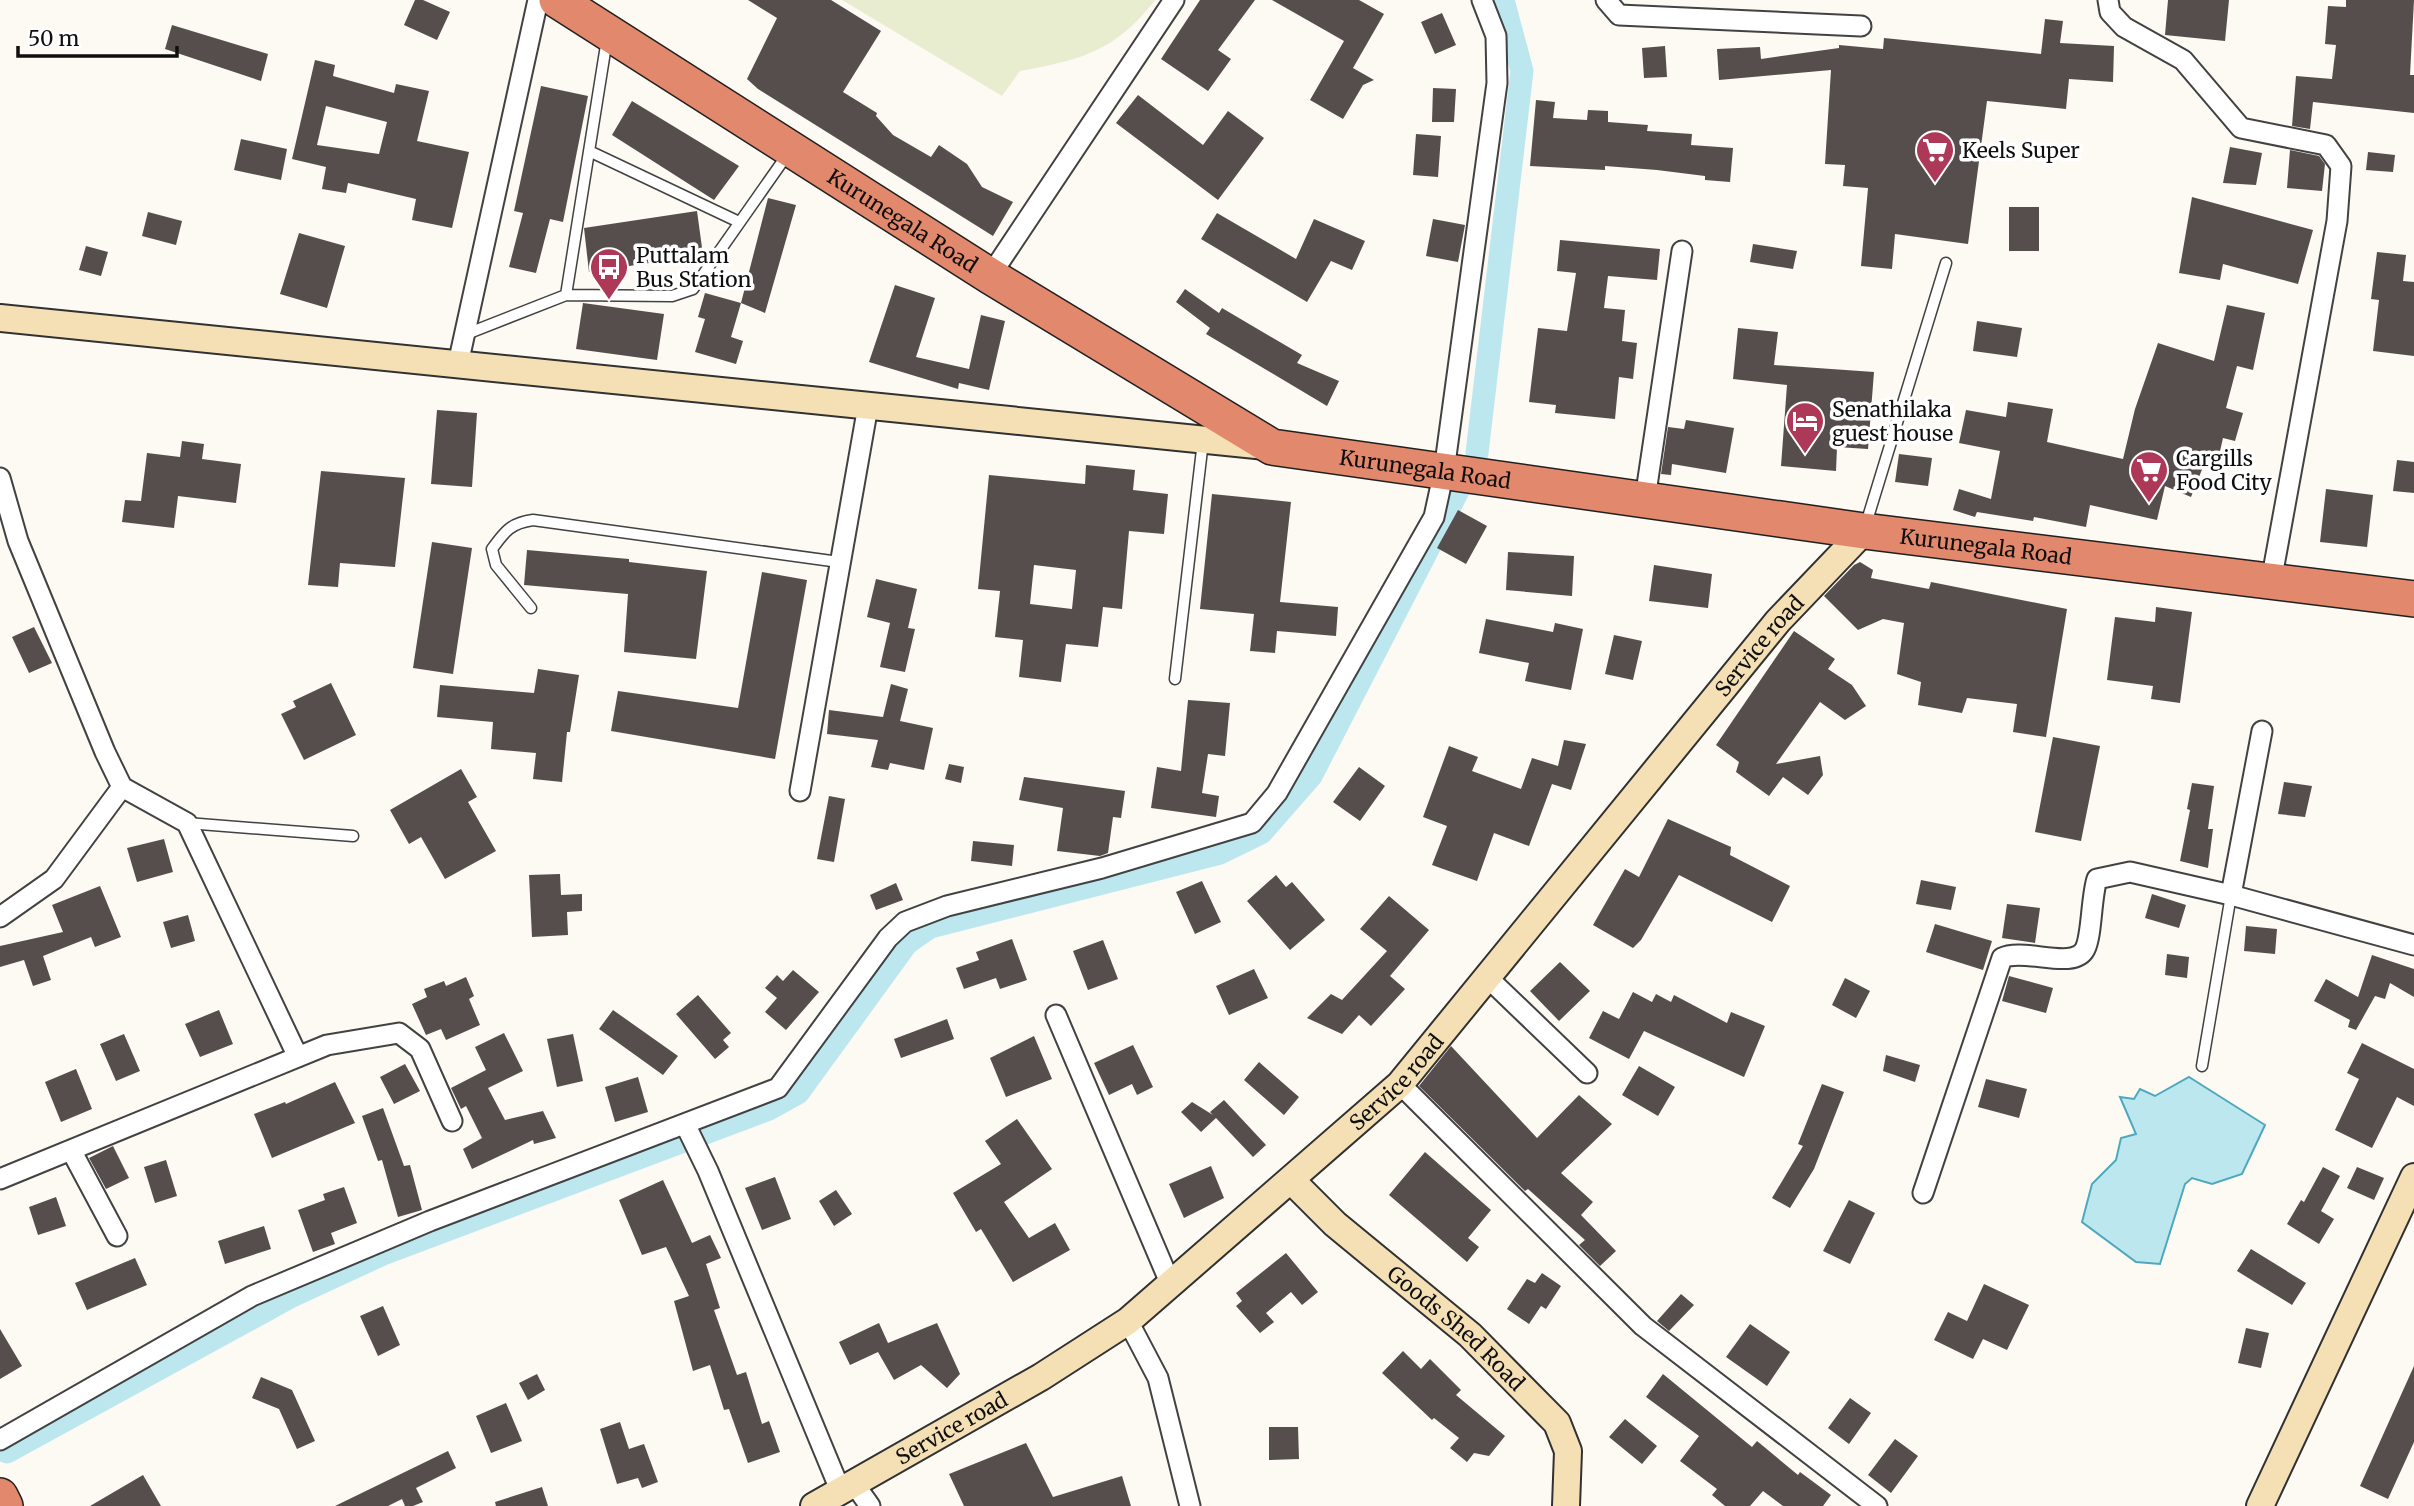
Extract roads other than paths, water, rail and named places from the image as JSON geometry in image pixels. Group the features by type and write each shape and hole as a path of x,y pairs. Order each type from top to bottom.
{"highway":[{"name":"Kurunegala Road","path":"557,0 990,276 1272,447 1864,530 2414,599"},
{"path":"0,1496 5,1506"}],"street":[{"path":"458,364 538,0"},
{"path":"990,276 1174,0"},
{"path":"0,1440 252,1296 430,1221 687,1127 778,1088 888,938 905,922 947,906 1102,868 1252,823 1277,793 1416,553 1434,517 1444,471 1497,83 1496,36 1482,0"},
{"path":"1606,0 1619,15 1861,26"},
{"path":"2108,0 2110,12 2124,27 2183,60 2241,128 2326,145 2342,166 2337,221 2271,582"},
{"path":"1645,499 1682,251"},
{"path":"0,318 1272,447"},
{"path":"800,791 868,406"},
{"path":"0,478 18,541 105,752 122,786 187,823 298,1057"},
{"name":"Service road","path":"814,1506 855,1494 1128,1321 1400,1084 1778,621 1864,530"},
{"path":"0,550 18,541"},
{"path":"2231,895 2262,731"},
{"path":"0,917 54,879 122,786"},
{"path":"1923,1193 2002,958 2022,953 2059,959 2076,957 2085,949 2097,879 2130,872 2231,895 2414,945"},
{"path":"1487,977 1587,1073"},
{"path":"1056,1015 1171,1285"},
{"path":"0,1179 327,1045 399,1033 420,1049 452,1121"},
{"path":"1400,1084 1643,1326 1877,1506"},
{"path":"687,1127 855,1494"},
{"path":"71,1150 117,1236"},
{"path":"2260,1506 2414,1177"},
{"name":"Goods Shed Road","path":"1291,1180 1335,1224 1470,1335 1557,1423 1568,1451 1566,1506"},
{"path":"1128,1321 1158,1378 1190,1506"}],"lane":[{"path":"566,295 608,33"},
{"path":"464,335 566,295 672,296 693,289 791,149"},
{"path":"589,151 740,222"},
{"path":"1864,530 1946,263"},
{"path":"1175,679 1203,440"},
{"path":"531,608 496,565 492,549 506,528 516,522 533,520 839,562"},
{"path":"187,823 353,836"},
{"path":"2202,1066 2231,895"}],"water":[{"path":"2189,1077 2265,1125 2242,1174 2212,1184 2192,1178 2185,1184 2160,1264 2136,1262 2082,1222 2092,1184 2116,1160 2121,1138 2136,1134 2120,1097 2134,1099 2140,1089 2155,1096"}],"waterway":[{"path":"1477,453 1522,71 1503,0"},
{"path":"7,1452 292,1296 383,1254 769,1109 798,1093 907,943 930,927 1220,853 1261,833 1311,776 1460,487"}],"place":[{"name":"Keels Super","path":"1935,184"},
{"name":"Puttalam Bus Station","path":"609,301"},
{"name":"Senathilaka guest house","path":"1805,455"},
{"name":"Cargills Food City","path":"2149,504"}]}
